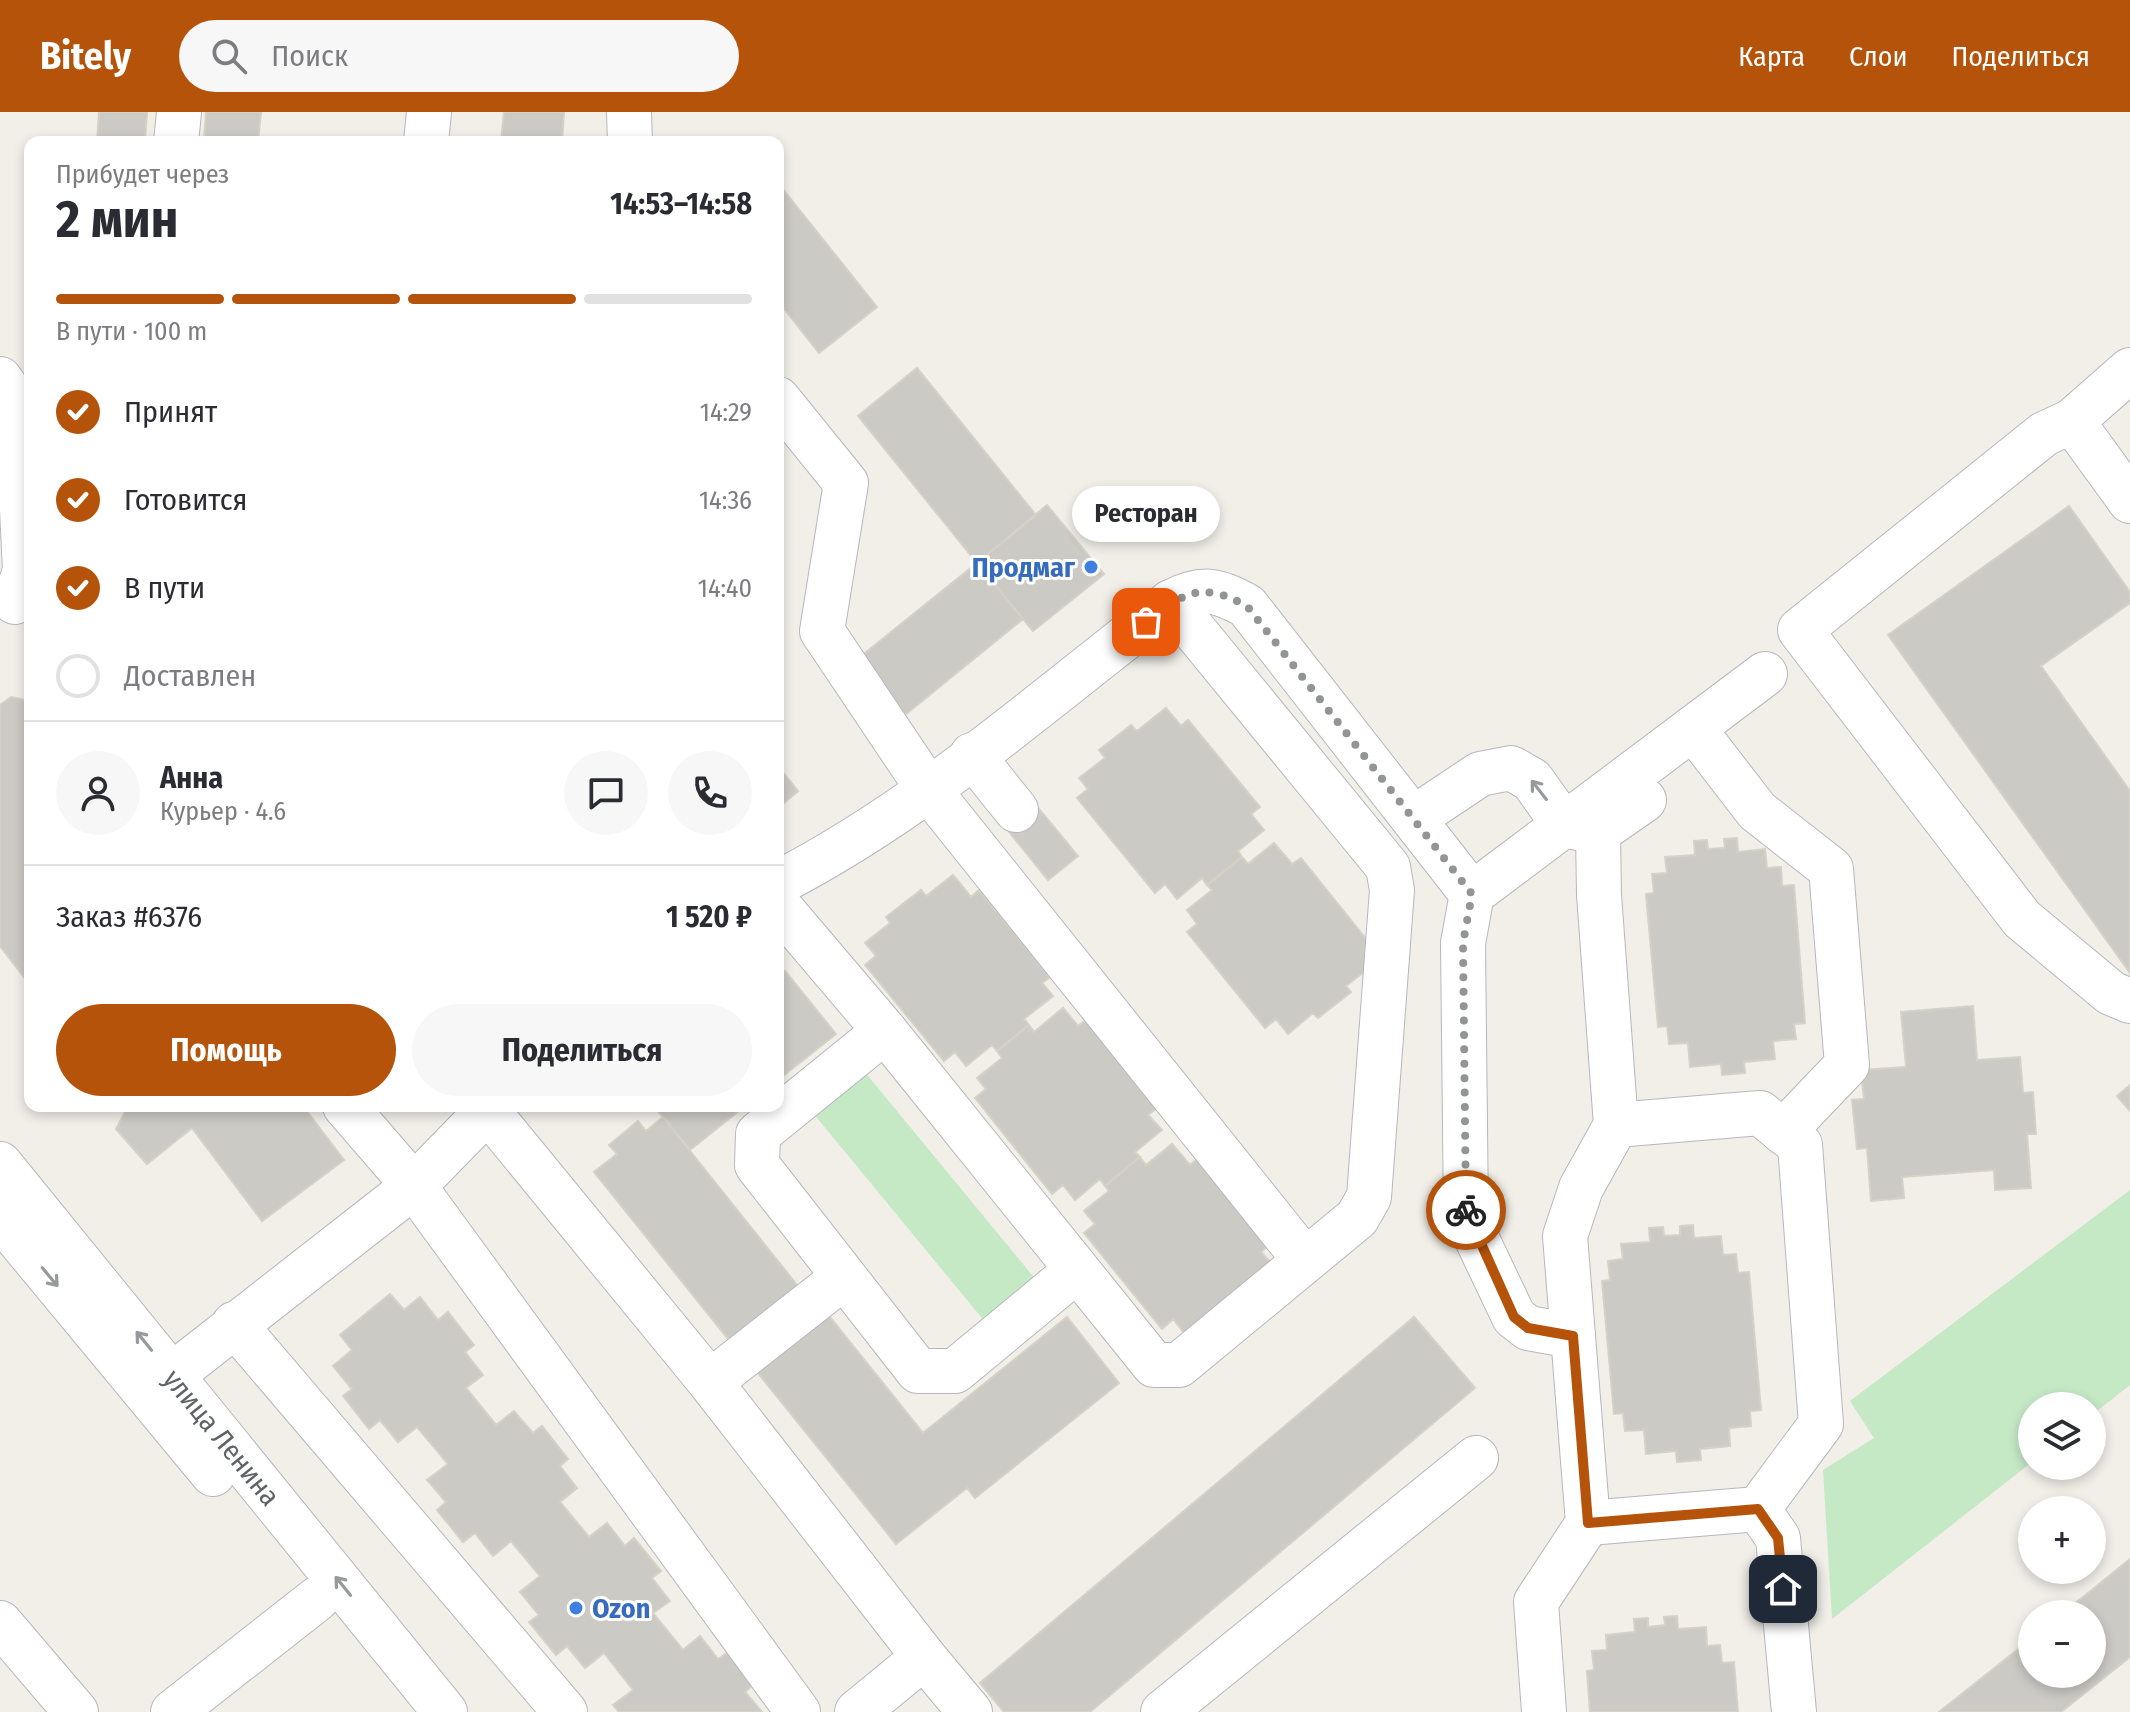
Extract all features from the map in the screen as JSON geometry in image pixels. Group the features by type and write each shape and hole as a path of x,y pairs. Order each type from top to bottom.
{"street":[{"path":"177,136 179,112"},
{"path":"427,136 429,112"},
{"path":"629,112 630,136"},
{"path":"2130,370 2072,421 2044,434 1800,630 2022,919 2111,993 2130,1001"},
{"path":"0,379 15,400 17,409 24,550"},
{"path":"784,406 846,483 822,631 928,789 1305,1260"},
{"path":"2072,421 2130,501"},
{"path":"15,613 24,574"},
{"path":"784,880 819,862 928,789 1171,602 1193,590 1224,593 1247,606 1472,894 1463,943 1466,1216 1514,1317 1528,1328 1573,1336"},
{"path":"784,912 885,1031 1154,1365 1179,1365 1357,1218 1369,1197 1392,890 1388,867 1171,602"},
{"path":"1472,894 1581,828 1765,694"},
{"path":"1702,740 1757,811 1831,869 1847,1065 1783,1132"},
{"path":"972,755 1016,810"},
{"path":"1414,818 1480,774 1511,768 1532,780 1581,828 1599,895 1616,1125 1581,1188 1565,1236 1588,1523 1536,1602 1544,1712"},
{"path":"885,1031 758,1134 757,1165 918,1371 955,1371 1077,1270"},
{"path":"350,1112 414,1186 798,1712"},
{"path":"172,1375 414,1186 486,1112"},
{"path":"493,1112 970,1712"},
{"path":"1588,1523 1758,1509 1821,1424 1800,1145 1760,1113 1616,1125"},
{"name":"улица Ленина","path":"0,1164 445,1712"},
{"name":"улица Ленина","path":"0,1217 411,1712"},
{"path":"710,1382 844,1277"},
{"path":"234,1324 565,1712"},
{"path":"1163,1712 1476,1458"},
{"path":"1758,1509 1778,1538 1794,1712"},
{"path":"173,1712 317,1599"},
{"path":"0,1623 76,1712"},
{"path":"857,1712 924,1657"}],"green space":[{"path":"864,1071 1037,1281 986,1323 813,1113"},
{"path":"2130,1190 2130,1385 2106,1404 2106,1392 2018,1392 2018,1473 1832,1619 1823,1470 1874,1438 1850,1401"}],"building":[{"path":"99,112 147,112 145,136 97,136"},
{"path":"206,112 261,112 259,136 204,136"},
{"path":"504,112 564,112 562,136 502,136"},
{"path":"784,191 877,307 819,353 784,309"},
{"path":"917,368 1036,515 977,563 858,416"},
{"path":"1047,505 1104,574 1033,631 977,563"},
{"path":"2069,506 2130,592 2130,603 2041,666 2130,791 2130,973 1888,635"},
{"path":"977,563 1023,619 895,723 849,666"},
{"path":"11,697 24,700 24,977 0,946 0,705"},
{"path":"1166,708 1181,726 1188,720 1260,807 1251,814 1264,830 1238,851 1242,857 1207,885 1202,878 1177,899 1165,884 1155,893 1077,798 1088,789 1079,778 1105,758 1099,750 1131,725 1137,731"},
{"path":"784,774 798,791 784,803"},
{"path":"1030,798 1078,856 1048,880 1001,822"},
{"path":"1737,838 1738,852 1765,849 1767,868 1781,867 1782,886 1794,885 1805,1023 1794,1024 1796,1039 1773,1041 1775,1059 1744,1062 1745,1073 1722,1075 1721,1064 1690,1067 1688,1043 1669,1044 1667,1026 1658,1027 1646,894 1654,893 1652,874 1667,873 1665,857 1695,855 1694,841 1707,840 1708,849 1725,848 1724,839"},
{"path":"1274,843 1292,864 1301,858 1371,945 1364,951 1374,964 1346,986 1351,992 1318,1018 1313,1013 1288,1034 1276,1019 1265,1028 1187,932 1197,924 1187,910 1212,890 1207,885 1242,857 1248,864"},
{"path":"953,875 971,897 979,890 1050,977 1042,983 1053,996 1024,1019 1029,1025 997,1051 992,1045 966,1066 955,1052 944,1061 865,965 876,956 865,943 890,923 886,917 921,890 926,896"},
{"path":"784,972 836,1034 784,1075"},
{"path":"1973,1006 1977,1060 2020,1057 2023,1093 2033,1092 2036,1134 2027,1134 2031,1188 1995,1190 1994,1170 1902,1177 1904,1198 1871,1201 1867,1148 1857,1149 1852,1100 1864,1099 1861,1070 1906,1067 1901,1012"},
{"path":"1063,1008 1078,1026 1086,1020 1157,1108 1148,1115 1162,1130 1135,1152 1140,1157 1105,1186 1100,1179 1075,1200 1063,1185 1052,1194 975,1098 986,1089 977,1078 1002,1058 997,1051 1029,1025 1034,1032"},
{"path":"2130,1085 2130,1111 2117,1096"},
{"path":"125,1112 308,1112 344,1160 262,1221 192,1128 147,1164 116,1129"},
{"path":"659,1112 738,1112 690,1150"},
{"path":"663,1117 801,1290 733,1345 594,1172 617,1154 609,1145 638,1121 646,1131"},
{"path":"1172,1144 1190,1165 1198,1158 1269,1245 1261,1252 1272,1264 1185,1334 1173,1319 1162,1329 1084,1233 1095,1224 1084,1211 1109,1191 1105,1186 1140,1157 1146,1165"},
{"path":"1693,1225 1694,1238 1721,1236 1723,1255 1736,1254 1738,1273 1749,1272 1761,1410 1750,1411 1751,1426 1729,1428 1730,1446 1700,1449 1701,1460 1677,1462 1676,1451 1646,1454 1644,1430 1625,1431 1623,1413 1614,1414 1602,1281 1610,1280 1608,1261 1623,1259 1621,1244 1650,1242 1649,1228 1663,1227 1664,1236 1680,1235 1680,1226"},
{"path":"390,1294 404,1310 420,1297 438,1320 448,1312 474,1345 465,1352 483,1375 466,1388 496,1425 514,1411 533,1433 542,1426 568,1459 560,1466 577,1488 560,1502 589,1537 607,1523 625,1546 634,1538 661,1571 652,1578 670,1601 653,1613 683,1650 700,1636 718,1659 728,1652 754,1684 745,1692 762,1712 619,1712 613,1705 633,1690 604,1653 585,1668 567,1646 556,1655 529,1622 539,1615 520,1592 540,1576 511,1541 493,1556 475,1533 463,1542 437,1510 446,1502 427,1480 448,1464 417,1427 398,1442 380,1420 369,1429 343,1396 352,1389 333,1366 352,1350 340,1335"},
{"path":"825,1311 923,1433 1067,1317 1119,1383 975,1498 967,1488 896,1544 753,1367"},
{"path":"1414,1317 1475,1388 1090,1712 1004,1712 980,1683"},
{"path":"2130,1559 2130,1657 2106,1676 2106,1600 2079,1600 2099,1584 2106,1584 2106,1578"},
{"path":"1677,1616 1678,1629 1706,1627 1707,1646 1720,1645 1722,1663 1734,1662 1738,1712 1590,1712 1587,1671 1594,1670 1592,1651 1607,1650 1606,1635 1635,1632 1634,1619 1648,1618 1648,1627 1665,1625 1664,1617"},
{"path":"2018,1649 2018,1688 2091,1688 2061,1712 1939,1712"}],"way so far":[{"path":"1146,622 1171,602 1193,590 1224,593 1247,606 1472,894 1463,943 1466,1210"}],"place":[{"name":"Продмаг","path":"1091,567"},
{"name":"Ресторан","path":"1146,622"},
{"name":"Ozon","path":"576,1608"}],"route":[{"path":"1466,1210 1466,1216 1514,1317 1528,1328 1573,1336 1588,1523 1758,1509 1778,1538 1783,1589"}]}
